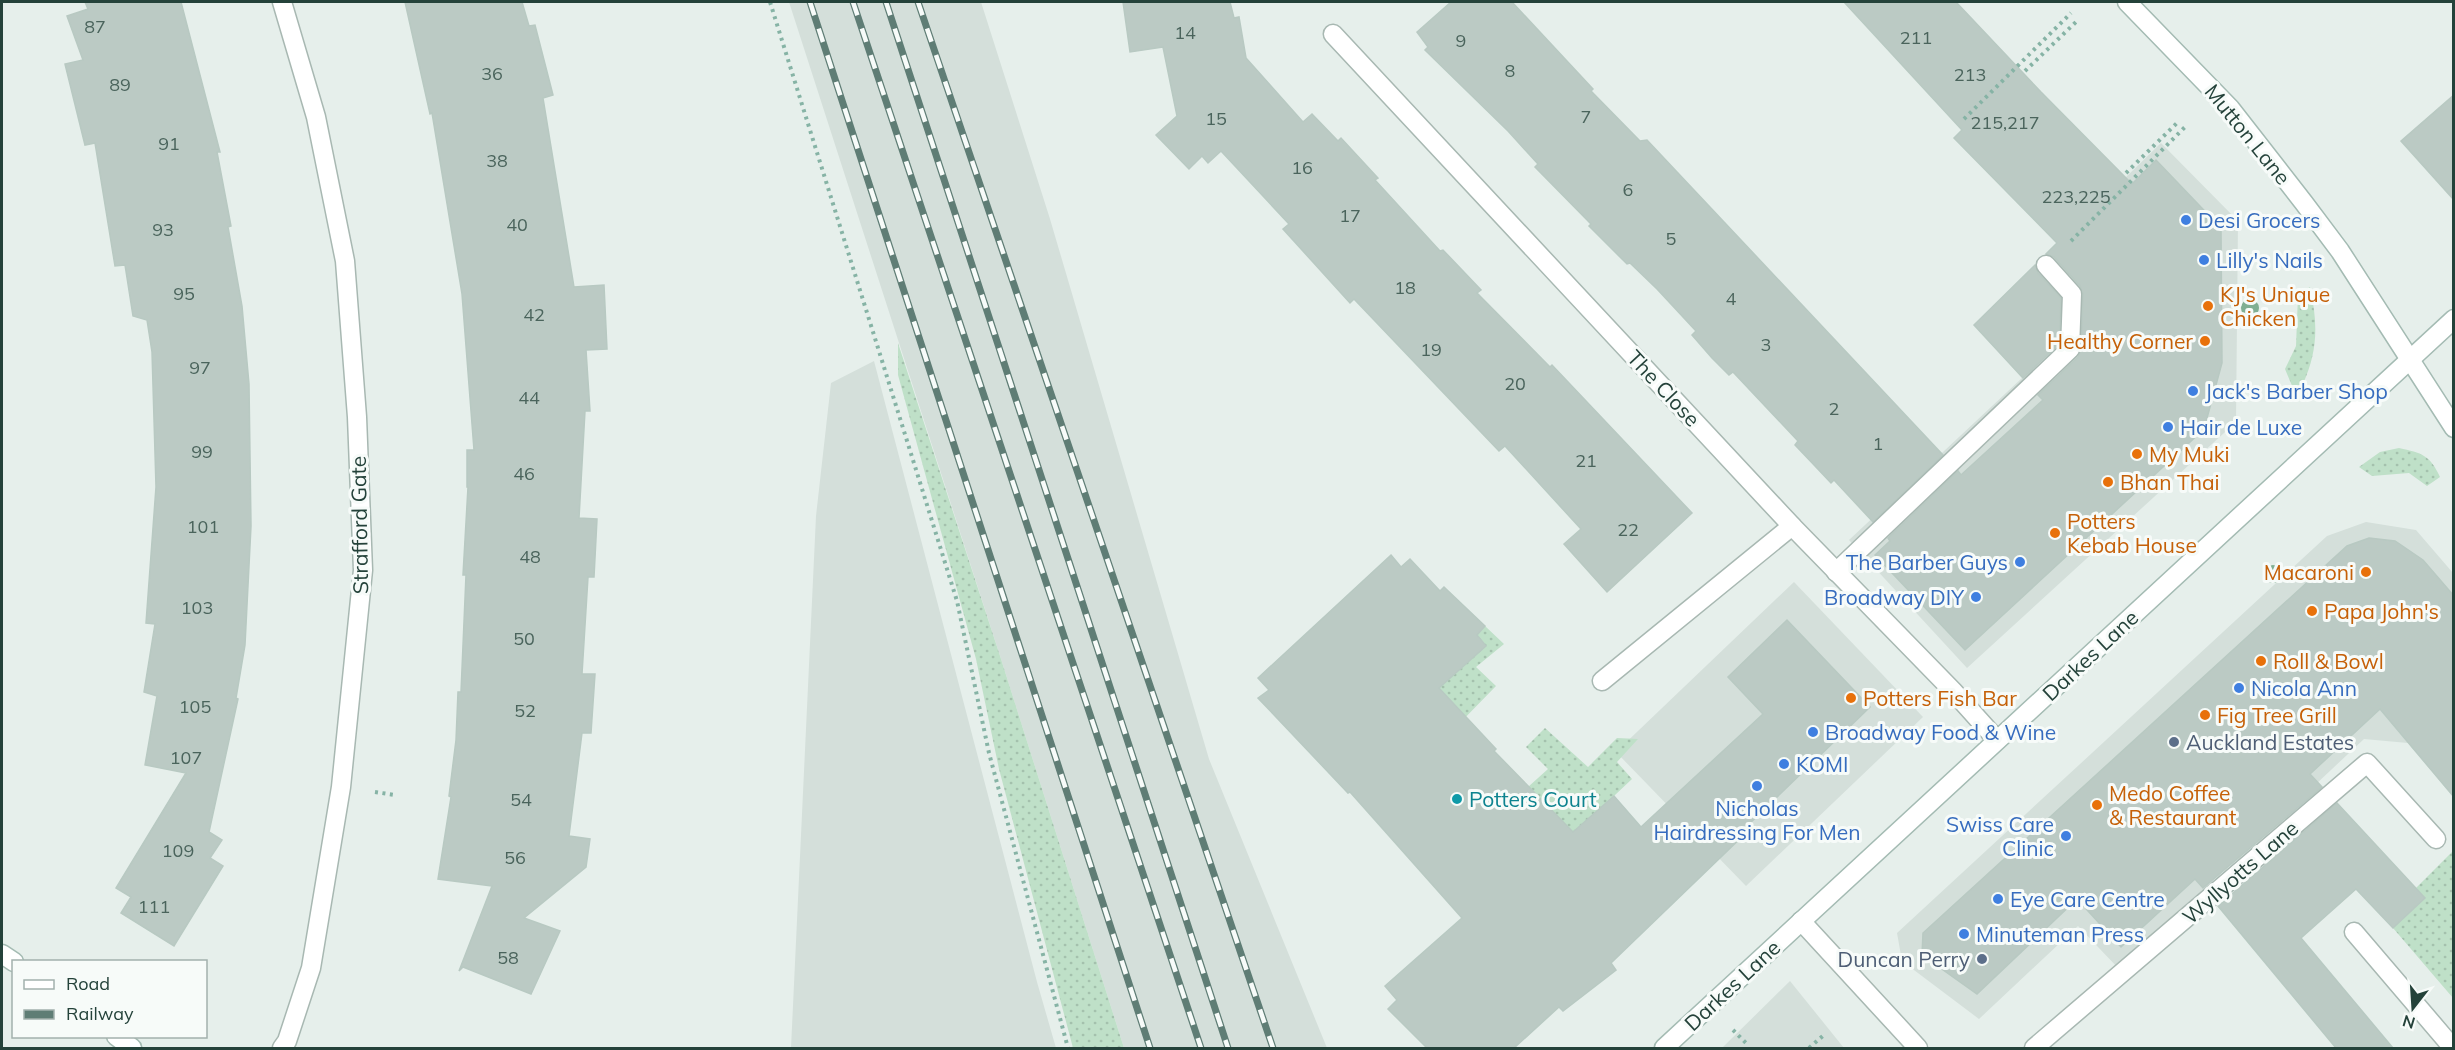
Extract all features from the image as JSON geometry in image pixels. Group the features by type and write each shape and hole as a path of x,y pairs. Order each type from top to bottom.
{"street":[{"name":"Strafford Gate","path":"282,2 316,117 345,261 357,417 363,570 342,776 324,888 310,968 287,1041 282,1048"},
{"name":"Mutton Lane","path":"2127,2 2230,108 2340,251 2454,428"},
{"name":"The Close","path":"1333,34 1792,526 1997,740"},
{"path":"1836,572 2070,349 2072,294 2046,265"},
{"name":"Darkes Lane","path":"1664,1048 2454,319"},
{"path":"1602,681 1792,526"},
{"name":"Wyllyotts Lane","path":"2034,1048 2367,763 2436,839"},
{"path":"1800,921 1918,1048"},
{"path":"2354,932 2453,1048"},
{"path":"119,1038 132,1048"}],"path":[{"path":"770,2 957,601 989,753 1068,1048"},
{"path":"1964,119 2071,13"},
{"path":"2025,71 2078,20"},
{"path":"2126,173 2179,121"},
{"path":"2046,265 2185,127"},
{"path":"1809,1048 1825,1034"}],"shaded area":[{"path":"789,2 981,2 1050,219 1209,759 1327,1048 1124,1048"},
{"path":"2161,143 2238,221 2236,422 1967,668 1849,540 2022,378 1974,325"},
{"path":"874,361 1056,1048 791,1048 816,516 831,383"},
{"path":"2366,522 2416,530 2453,573 2453,797 2408,743 2364,739 2119,969 2078,926 1979,1019 1902,961 1897,933 2327,536"},
{"path":"1794,582 1923,717 1746,886 1616,752"},
{"path":"1790,981 1844,1048 1722,1048"}],"green space":[{"path":"2310,287 2315,325 2312,360 2303,384 2293,388 2285,369 2296,346 2298,295"},
{"path":"898,343 1124,1048 1073,1048 999,769 976,659 898,375"},
{"path":"2399,448 2429,459 2440,477 2427,486 2409,473 2372,476 2359,467 2380,452"},
{"path":"1485,626 1504,644 1476,667 1496,686 1456,727 1420,690 1446,665 1455,674 1485,646 1477,635"},
{"path":"1545,728 1588,767 1617,738 1638,739 1617,762 1632,779 1563,844 1528,787 1548,769 1526,747"},
{"path":"2453,851 2453,998 2393,928 2425,898 2416,888"}],"building":[{"path":"85,2 181,2 220,152 217,152 231,226 228,227 242,306 249,384 251,526 245,645 236,698 238,699 209,832 222,840 210,858 223,866 174,946 121,913 131,897 116,888 186,773 145,765 157,696 144,692 155,624 146,623 156,487 152,352 147,320 133,316 125,265 115,266 95,143 85,145 65,64 83,60 67,16 88,9"},
{"path":"405,2 522,2 529,26 535,25 553,95 543,98 574,287 604,285 607,349 586,350 590,411 585,411 579,518 597,519 594,577 588,577 582,674 595,674 591,733 582,733 569,836 590,839 586,867 524,918 560,931 531,994 463,967 459,971 492,886 438,879 451,797 449,796 456,740 458,692 461,692 466,575 463,575 468,487 467,450 474,450 462,294 432,113 430,114"},
{"path":"1123,2 1230,2 1234,18 1239,17 1246,58 1303,122 1312,114 1338,141 1341,138 1378,178 1375,180 1440,251 1443,250 1481,290 1477,293 1550,367 1552,365 1692,513 1607,592 1564,544 1581,529 1505,446 1499,451 1354,299 1350,303 1283,229 1289,224 1221,151 1208,163 1202,156 1189,169 1156,135 1177,116 1163,47 1130,52"},
{"path":"1451,2 1512,2 1593,89 1591,91 1640,141 1647,140 1943,455 1873,522 1834,480 1831,483 1795,445 1798,441 1733,372 1729,375 1712,358 1692,335 1696,331 1657,289 1630,263 1627,264 1589,226 1591,224 1535,167 1538,164 1508,131 1425,50 1428,47 1417,32"},
{"path":"1844,2 1956,2 2132,184 2156,160 2221,228 2222,363 2204,429 1965,650 1875,555 1890,541 1888,538 1958,471 1961,475 2043,400 2038,395 2078,357 2081,349 2083,294 2080,286 2054,257 2046,254 2057,243 1954,138 1962,130"},
{"path":"2454,95 2454,200 2401,141"},
{"path":"2035,265 2038,273 2061,298 2059,344 2023,378 1974,325"},
{"path":"2369,538 2395,541 2423,560 2454,596 2454,797 2380,709 2310,774 2322,787 2203,888 2195,879 2121,947 2077,899 1977,994 1922,955 1923,933 2347,546"},
{"name":"Potters Court","path":"1391,555 1401,567 1410,559 1440,591 1444,587 1485,626 1477,635 1486,646 1439,688 1496,749 1494,751 1573,832 1614,796 1641,827 1763,714 1728,677 1787,620 1870,707 1746,827 1749,830 1611,963 1616,970 1563,1011 1559,1007 1514,1048 1427,1048 1388,1009 1397,1000 1385,986 1462,918 1350,792 1348,793 1258,698 1269,690 1258,678"},
{"path":"2337,803 2425,898 2393,928 2356,889 2301,938 2393,1048 2336,1048 2218,906"}],"railway":[{"path":"810,2 1150,1048"},
{"path":"853,2 1201,1048"},
{"path":"886,2 1228,1048"},
{"path":"918,2 1273,1048"}],"place":[{"name":"Desi Grocers","path":"2186,220"},
{"name":"Lilly's Nails","path":"2204,260"},
{"name":"KJ's Unique Chicken","path":"2208,306"},
{"name":"Healthy Corner","path":"2205,341"},
{"name":"Jack's Barber Shop","path":"2193,391"},
{"name":"Hair de Luxe","path":"2168,427"},
{"name":"My Muki","path":"2137,454"},
{"name":"Bhan Thai","path":"2108,482"},
{"name":"Potters Kebab House","path":"2055,533"},
{"name":"The Barber Guys","path":"2020,562"},
{"name":"Macaroni","path":"2366,572"},
{"name":"Broadway DIY","path":"1976,597"},
{"name":"Papa John's","path":"2312,611"},
{"name":"Roll & Bowl","path":"2261,661"},
{"name":"Nicola Ann","path":"2239,688"},
{"name":"Potters Fish Bar","path":"1851,698"},
{"name":"Fig Tree Grill","path":"2205,715"},
{"name":"Broadway Food & Wine","path":"1813,732"},
{"name":"Auckland Estates","path":"2174,742"},
{"name":"KOMI","path":"1784,764"},
{"name":"Nicholas Hairdressing For Men","path":"1757,786"},
{"name":"Potters Court","path":"1457,799"},
{"name":"Medo Coffee & Restaurant","path":"2097,805"},
{"name":"Swiss Care Clinic","path":"2066,836"},
{"name":"Eye Care Centre","path":"1998,899"},
{"name":"Minuteman Press","path":"1964,934"},
{"name":"Duncan Perry","path":"1982,959"}]}
